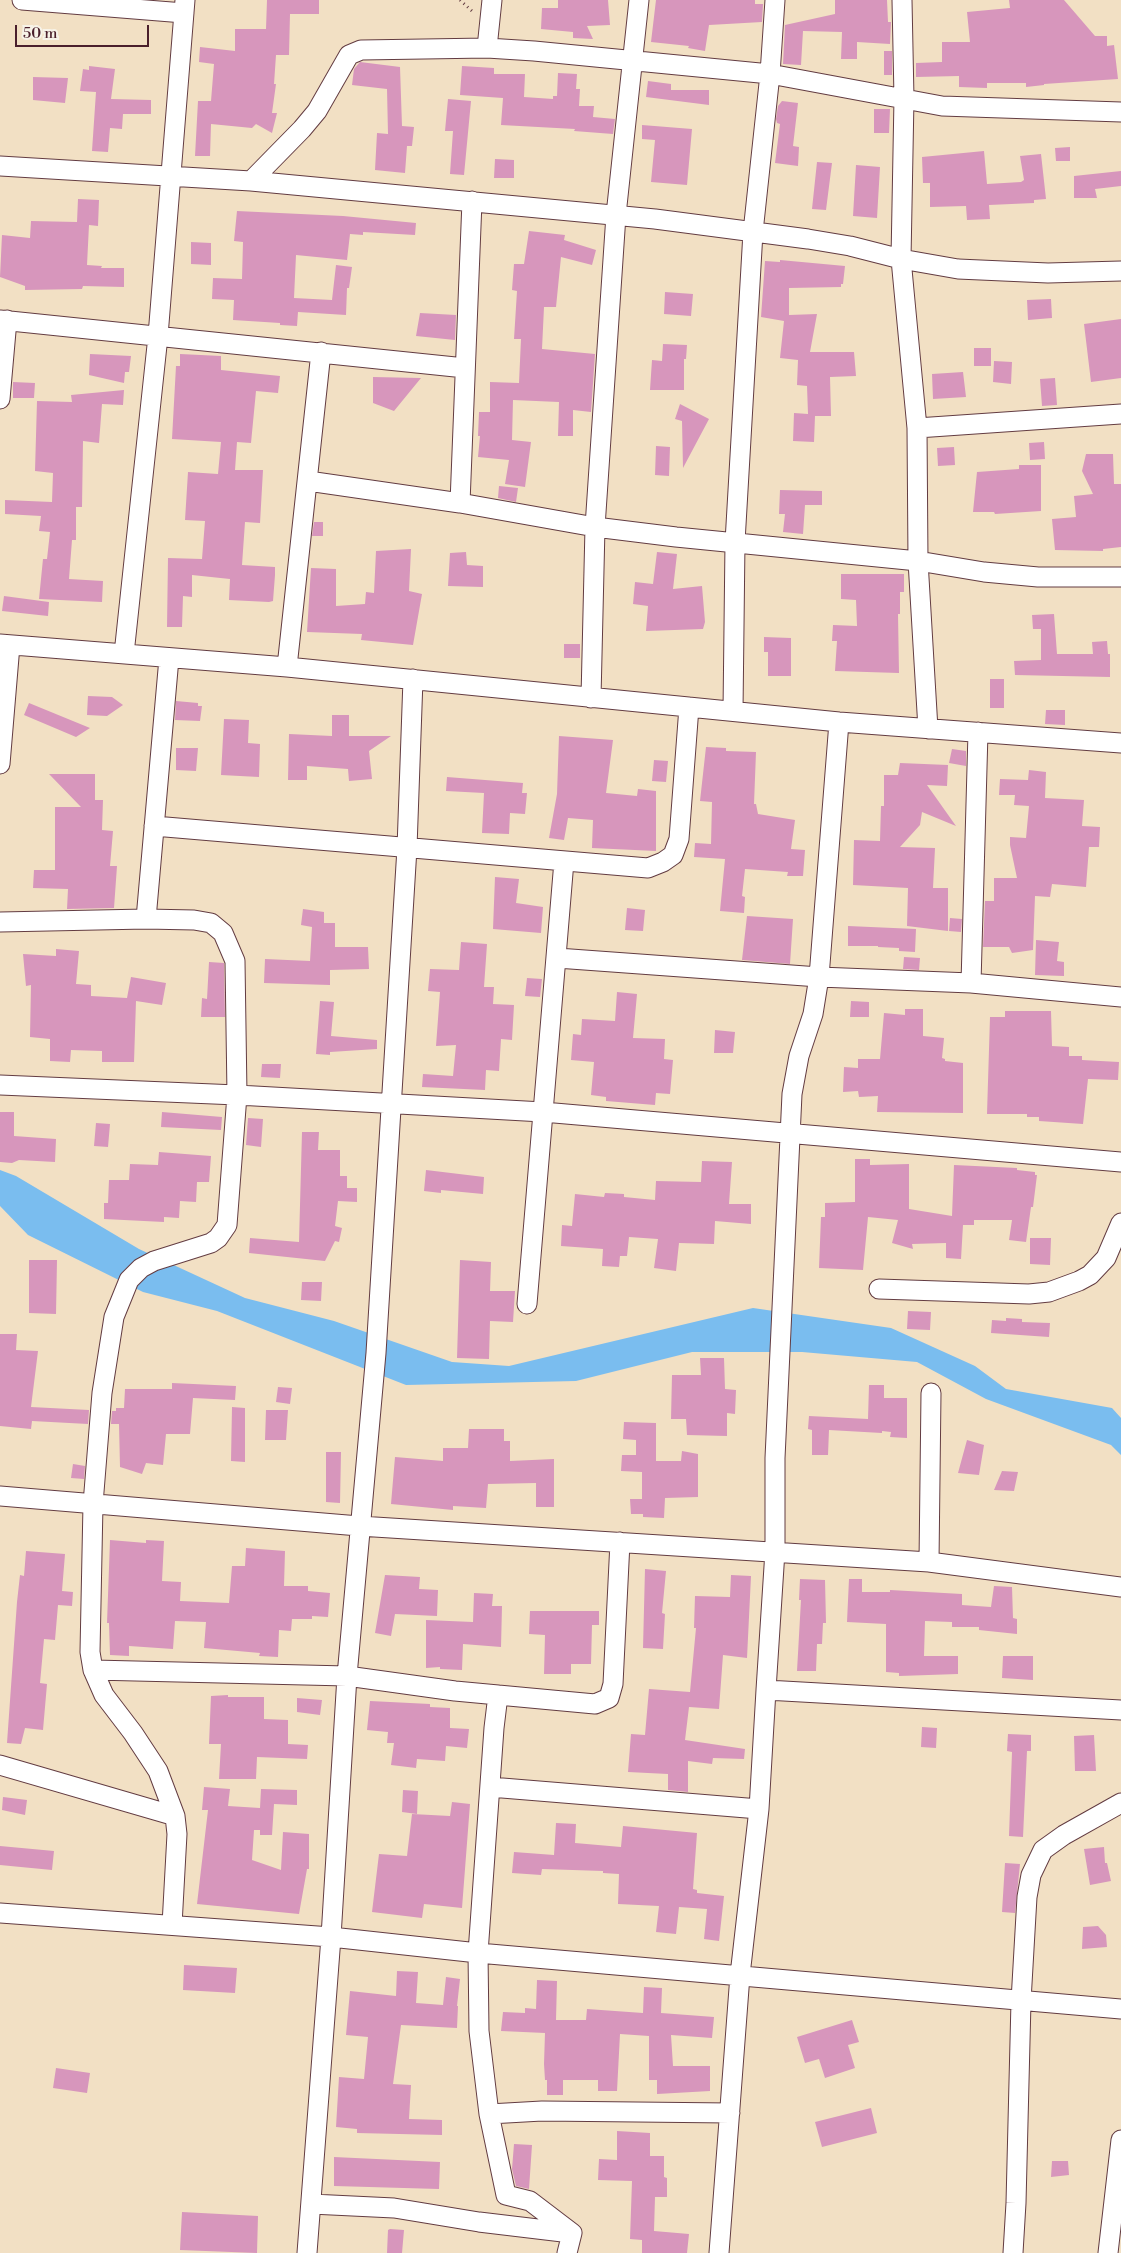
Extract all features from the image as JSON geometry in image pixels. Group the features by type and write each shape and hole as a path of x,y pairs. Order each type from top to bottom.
{"street":[{"path":"22,0 184,7 158,336 124,654"},
{"path":"487,48 492,0"},
{"path":"591,698 595,527 616,215 639,0"},
{"path":"733,711 735,542 753,232 770,74 775,0"},
{"path":"902,0 904,98 901,259 917,428 918,561 928,728"},
{"path":"251,181 302,129 317,111 343,64 352,53 361,50 487,48 770,74 942,106 1121,112"},
{"path":"0,166 251,181 616,215 850,246 901,259 958,269 1030,272 1121,270"},
{"path":"460,503 472,201"},
{"path":"0,399 3,320 465,368"},
{"path":"287,666 321,352"},
{"path":"917,428 1121,414"},
{"path":"308,481 460,503 595,527 918,561 984,572 1038,577 1121,577"},
{"path":"0,764 5,644 287,666 839,722 1121,743"},
{"path":"146,919 169,658"},
{"path":"307,2253 331,1937 347,1676 376,1353 406,848 413,679"},
{"path":"154,826 648,868 674,855 679,839 690,707"},
{"path":"719,2253 740,1975 758,1809 775,1551 775,1458 792,1094 799,1056 813,1014 819,977 839,722"},
{"path":"971,983 978,732"},
{"path":"527,1304 564,861"},
{"path":"0,922 194,920 211,923 222,933 230,946 235,961 237,1095 227,1225 218,1238 211,1243 154,1261 141,1268 129,1280 114,1317 102,1393 92,1504 90,1652 92,1670 104,1695 133,1733 158,1771 175,1816 177,1834 172,1926"},
{"path":"556,958 819,977 971,983 1121,997"},
{"path":"0,1085 237,1095 543,1112 1121,1162"},
{"path":"879,1289 1029,1294 1049,1292 1079,1282 1090,1275 1106,1258 1121,1223"},
{"path":"929,1562 931,1393"},
{"path":"0,1496 359,1526 929,1562 1121,1587"},
{"path":"92,1670 347,1676 498,1695 595,1704 609,1698 613,1684 620,1542"},
{"path":"766,1690 1121,1710"},
{"path":"498,1695 478,1953 479,2031 489,2114 506,2195 530,2201 572,2233"},
{"path":"0,1765 175,1816"},
{"path":"490,1787 758,1809"},
{"path":"1013,2253 1021,2000 1027,1897 1036,1861 1043,1850 1064,1835 1121,1803"},
{"path":"0,1913 331,1937 478,1953 1121,2009"},
{"path":"489,2114 542,2111 730,2114"},
{"path":"1108,2253 1121,2140"},
{"path":"311,2204 394,2208 479,2222 572,2233"},
{"path":"567,2253 572,2233"}],"water":[{"path":"0,1170 16,1176 139,1249 245,1298 334,1321 452,1362 509,1366 753,1308 891,1328 975,1366 1006,1389 1112,1408 1121,1418 1121,1455 1111,1445 986,1399 917,1362 802,1352 692,1352 576,1381 406,1385 217,1311 143,1292 28,1235 0,1206"}],"building":[{"path":"267,0 319,0 319,14 290,14 289,55 276,55 274,84 276,84 272,113 277,113 272,133 256,124 252,128 211,124 210,156 195,156 198,101 211,101 214,64 199,62 200,47 235,51 235,29 266,29"},
{"path":"558,0 608,0 610,25 587,26 593,39 573,38 573,32 541,29 542,8 558,8"},
{"path":"656,0 755,0 755,4 763,4 762,22 709,25 705,51 688,48 689,46 651,42"},
{"path":"835,0 887,0 888,22 891,22 890,44 857,42 857,59 841,59 842,32 803,31 801,65 783,64 785,25 835,14"},
{"path":"1009,0 1064,0 1095,36 1107,36 1107,46 1114,45 1118,79 1026,87 1026,83 987,83 987,88 959,87 959,76 916,77 916,63 942,62 942,42 970,42 967,12 1010,8"},
{"path":"884,51 892,51 892,75 884,75"},
{"path":"360,62 400,67 402,126 414,127 412,146 407,146 405,173 375,170 377,133 388,134 387,89 352,85 354,69"},
{"path":"89,66 115,69 111,99 151,100 151,114 123,114 122,129 110,128 108,152 92,151 96,92 80,91 83,69 89,70"},
{"path":"462,66 494,68 494,74 525,74 524,97 553,99 553,96 557,96 558,73 577,74 576,89 580,89 579,106 594,106 593,117 615,119 613,134 574,131 575,129 501,125 503,98 460,95"},
{"path":"33,77 68,78 65,103 33,100"},
{"path":"648,81 671,84 671,90 709,90 709,105 646,97"},
{"path":"448,99 471,101 464,175 450,174 453,131 445,131"},
{"path":"782,101 798,103 793,146 799,147 798,166 775,163 780,124 777,123 776,119 778,106"},
{"path":"874,109 890,109 889,133 874,133"},
{"path":"642,125 692,129 687,185 651,182 655,140 642,139"},
{"path":"1070,147 1070,161 1056,161 1055,148"},
{"path":"984,151 987,184 1021,182 1024,180 1020,156 1041,154 1046,199 1034,200 1034,203 989,205 990,219 967,220 966,206 930,207 930,183 923,183 922,157"},
{"path":"495,159 514,160 514,178 494,178"},
{"path":"817,162 832,163 826,210 812,209"},
{"path":"856,165 880,167 877,218 853,216"},
{"path":"1121,171 1121,186 1095,189 1097,198 1074,198 1074,176"},
{"path":"78,199 99,200 98,226 89,225 87,265 102,266 101,268 124,268 124,287 83,286 82,289 25,290 25,286 0,277 2,235 30,238 31,221 77,222"},
{"path":"237,211 343,216 416,223 415,235 363,232 363,235 350,234 347,260 296,255 294,298 332,300 336,265 352,267 349,288 347,288 346,315 298,312 297,326 233,320 234,300 212,299 213,278 242,279 243,242 234,241"},
{"path":"529,231 565,235 564,240 596,250 592,265 561,257 556,307 544,307 542,349 595,354 591,412 573,410 573,436 558,436 559,402 513,400 512,440 531,442 525,487 505,484 509,460 478,457 480,436 478,436 479,412 490,412 490,382 519,383 521,339 514,339 517,291 512,290 514,264 524,264"},
{"path":"191,242 211,243 211,265 191,264"},
{"path":"780,260 845,266 841,287 789,288 789,315 817,314 810,352 854,352 856,376 830,377 831,416 815,416 814,442 793,441 794,413 808,414 807,386 797,385 798,360 780,358 784,321 761,317 765,261 780,262"},
{"path":"665,292 693,294 691,316 664,314"},
{"path":"1051,299 1052,318 1028,320 1027,300"},
{"path":"420,313 456,315 455,340 416,336"},
{"path":"1121,319 1121,378 1091,382 1084,324"},
{"path":"663,344 687,345 686,359 684,359 684,390 650,390 652,360 662,361"},
{"path":"974,348 991,348 991,366 974,366"},
{"path":"90,354 131,356 129,372 125,372 124,383 89,375"},
{"path":"180,354 221,356 221,370 280,376 278,393 256,391 251,443 237,442 235,470 263,470 260,523 245,522 242,565 275,567 275,575 273,601 269,602 229,600 230,579 192,575 192,597 183,596 182,627 167,627 168,558 202,559 205,521 185,520 188,472 218,474 221,442 172,439 176,366 180,366"},
{"path":"994,361 1012,362 1011,384 993,382"},
{"path":"963,372 966,397 933,399 932,374"},
{"path":"373,377 421,378 394,411 373,403"},
{"path":"1055,378 1057,405 1042,406 1040,379"},
{"path":"13,382 35,383 34,398 13,398"},
{"path":"124,390 123,405 102,404 99,443 83,441 82,507 76,507 76,540 72,540 69,579 103,581 102,602 39,599 43,559 47,559 50,532 39,531 41,516 5,514 5,500 52,502 53,473 35,471 37,401 72,402 71,395"},
{"path":"680,404 709,419 683,468 682,421 675,419"},
{"path":"1044,442 1045,459 1030,460 1029,443"},
{"path":"656,446 670,447 669,476 655,475"},
{"path":"954,447 955,465 938,466 937,448"},
{"path":"1086,454 1113,454 1114,484 1121,484 1121,547 1103,549 1103,551 1055,550 1052,519 1076,517 1074,496 1093,494 1082,471"},
{"path":"1019,465 1041,465 1041,511 995,514 994,512 973,512 977,472 1019,469"},
{"path":"499,486 518,488 516,502 498,498"},
{"path":"780,490 822,491 822,505 805,505 803,534 783,532 785,514 779,514"},
{"path":"314,522 323,522 323,536 312,536"},
{"path":"411,549 409,591 422,594 413,645 361,640 362,634 307,632 311,568 336,569 336,606 365,604 366,592 374,593 376,551"},
{"path":"466,552 467,565 483,566 483,587 448,586 450,553"},
{"path":"657,552 677,554 673,589 702,586 705,622 703,629 646,631 648,606 633,604 635,582 653,584"},
{"path":"841,574 904,574 904,592 900,592 900,614 898,614 899,673 835,671 837,641 832,641 833,625 857,626 856,600 841,599"},
{"path":"4,596 49,602 48,616 2,611"},
{"path":"1054,614 1057,654 1093,654 1092,642 1107,641 1108,654 1110,654 1110,677 1015,675 1014,661 1041,660 1041,629 1033,629 1032,615"},
{"path":"764,637 791,638 791,676 768,676 768,652 764,652"},
{"path":"564,644 580,644 580,658 564,658"},
{"path":"990,679 1004,679 1004,708 990,708"},
{"path":"88,696 112,697 123,705 107,716 87,715"},
{"path":"176,701 198,703 198,706 202,706 200,721 175,720"},
{"path":"29,703 90,728 76,737 24,715"},
{"path":"1046,710 1065,710 1065,725 1045,724"},
{"path":"332,715 349,715 349,736 391,736 369,751 372,779 349,781 348,769 307,766 307,780 288,780 289,734 332,736"},
{"path":"224,719 249,720 248,743 260,744 259,777 221,775"},
{"path":"559,736 613,740 606,793 637,796 638,789 656,791 656,851 592,848 593,820 568,818 564,840 549,838 557,794"},
{"path":"706,747 726,748 726,751 756,752 754,804 756,804 758,814 795,820 791,849 805,850 803,876 787,876 788,872 745,869 742,896 745,897 744,913 720,911 725,859 694,857 695,843 711,844 712,802 700,801"},
{"path":"176,748 198,748 196,771 176,770"},
{"path":"952,749 966,751 966,766 949,763"},
{"path":"654,760 668,761 666,782 652,781"},
{"path":"900,763 948,765 947,786 927,785 956,826 922,812 920,825 900,847 935,848 933,888 948,888 948,931 907,926 908,888 853,885 854,840 880,841 881,806 884,806 884,775 898,775"},
{"path":"1029,770 1046,772 1045,798 1084,800 1082,826 1100,827 1099,847 1089,847 1086,887 1052,884 1050,897 1035,896 1033,950 1012,953 1009,947 983,947 985,901 994,901 994,878 1017,878 1010,837 1026,838 1029,806 1014,805 1015,795 999,795 1000,779 1028,780"},
{"path":"49,774 95,774 95,800 103,800 102,830 113,831 110,866 117,866 114,908 67,909 68,889 33,888 34,870 55,870 55,807 81,807"},
{"path":"447,777 523,783 522,793 527,793 525,814 510,813 509,834 482,833 484,793 446,791"},
{"path":"495,877 519,879 516,903 543,907 541,933 493,929"},
{"path":"627,908 645,910 643,931 625,930"},
{"path":"303,909 324,912 324,923 335,923 335,947 368,947 369,969 330,970 330,985 264,983 265,959 310,961 312,927 301,925"},
{"path":"747,916 793,919 790,964 742,960"},
{"path":"950,918 962,919 961,932 949,931"},
{"path":"848,926 916,929 915,952 899,951 899,948 878,946 848,946"},
{"path":"1036,940 1059,942 1057,961 1064,962 1064,976 1035,975"},
{"path":"461,942 487,944 484,987 494,987 493,1004 514,1005 512,1040 501,1039 499,1071 486,1070 485,1090 422,1087 423,1074 453,1076 456,1045 436,1046 440,992 428,991 430,969 459,970"},
{"path":"56,949 79,951 76,984 91,985 91,996 127,998 131,977 166,983 162,1005 136,1001 134,1062 102,1062 102,1051 71,1050 70,1062 50,1061 50,1039 30,1037 31,985 26,986 23,954 56,956"},
{"path":"904,957 920,958 919,970 903,969"},
{"path":"209,962 224,963 225,1017 201,1017 202,998 207,999"},
{"path":"527,978 542,979 540,997 525,996"},
{"path":"617,992 637,994 633,1038 665,1039 664,1059 673,1060 670,1094 656,1093 655,1105 606,1101 606,1097 591,1095 594,1062 571,1060 573,1034 581,1035 582,1019 615,1021"},
{"path":"320,1001 334,1002 331,1036 377,1040 377,1049 330,1052 330,1055 316,1054"},
{"path":"851,1001 869,1002 869,1017 850,1017"},
{"path":"905,1009 923,1009 923,1036 944,1038 942,1058 945,1061 963,1063 963,1113 877,1112 878,1096 859,1097 858,1091 843,1092 844,1067 858,1068 858,1059 880,1059 884,1013 905,1015"},
{"path":"1005,1011 1051,1011 1052,1046 1069,1047 1069,1056 1082,1056 1082,1060 1119,1062 1118,1080 1088,1079 1083,1124 1039,1121 1039,1117 1027,1117 1027,1114 987,1114 990,1017 1005,1017"},
{"path":"715,1030 735,1032 733,1053 714,1053"},
{"path":"262,1064 281,1064 280,1078 261,1077"},
{"path":"0,1112 14,1112 14,1136 56,1139 55,1162 19,1160 12,1163 0,1162"},
{"path":"162,1112 222,1117 221,1130 161,1127"},
{"path":"248,1118 263,1119 261,1147 246,1145"},
{"path":"96,1123 110,1124 108,1147 94,1146"},
{"path":"302,1132 319,1132 318,1150 340,1150 340,1176 347,1176 347,1188 357,1188 357,1202 338,1201 335,1226 342,1228 339,1242 335,1241 325,1261 249,1253 250,1238 299,1242"},
{"path":"159,1152 211,1156 209,1182 197,1182 196,1202 180,1201 179,1218 164,1217 164,1222 104,1219 104,1203 108,1203 109,1180 129,1180 130,1164 158,1165"},
{"path":"855,1159 870,1159 870,1165 909,1164 909,1209 952,1216 954,1165 1017,1168 1017,1170 1035,1172 1035,1175 1037,1175 1033,1207 1031,1207 1026,1242 1009,1240 1012,1220 974,1220 974,1225 963,1225 961,1259 946,1258 946,1243 912,1244 913,1249 892,1243 898,1220 868,1217 863,1270 819,1268 821,1217 825,1217 825,1203 855,1202"},
{"path":"702,1161 732,1162 729,1204 751,1204 751,1224 715,1221 714,1244 679,1243 676,1271 654,1268 658,1239 629,1237 627,1256 620,1256 619,1267 602,1266 603,1249 561,1246 562,1225 572,1226 575,1194 604,1197 605,1193 624,1194 624,1197 655,1200 656,1181 701,1182"},
{"path":"426,1170 484,1177 483,1194 441,1190 441,1193 424,1191"},
{"path":"1030,1238 1051,1238 1050,1265 1030,1264"},
{"path":"29,1260 57,1260 56,1314 29,1313"},
{"path":"460,1260 491,1262 490,1291 515,1291 513,1322 490,1321 489,1359 457,1358"},
{"path":"302,1282 322,1282 321,1301 301,1300"},
{"path":"908,1311 931,1312 930,1330 907,1329"},
{"path":"1006,1318 1022,1319 1022,1322 1050,1323 1049,1337 991,1333 992,1320 1006,1321"},
{"path":"0,1334 17,1334 16,1350 38,1351 31,1407 89,1410 88,1424 32,1421 31,1429 0,1426"},
{"path":"700,1358 724,1358 725,1389 736,1390 735,1414 727,1413 727,1436 687,1435 686,1419 671,1419 672,1375 701,1375"},
{"path":"172,1383 236,1386 235,1400 193,1398 190,1434 166,1434 163,1465 146,1463 142,1474 120,1467 119,1424 111,1424 112,1411 116,1411 116,1408 124,1408 125,1389 172,1389"},
{"path":"869,1385 884,1385 884,1398 907,1398 907,1438 890,1437 891,1432 882,1431 882,1433 829,1430 828,1455 812,1455 812,1430 808,1429 809,1416 868,1419"},
{"path":"278,1387 292,1388 290,1404 276,1402"},
{"path":"232,1407 245,1408 245,1462 231,1461"},
{"path":"266,1410 288,1410 286,1440 265,1440"},
{"path":"624,1422 656,1423 656,1461 681,1461 682,1451 698,1454 698,1497 665,1498 664,1518 643,1517 643,1514 631,1514 630,1499 642,1499 642,1472 621,1471 622,1455 636,1455 636,1440 623,1439"},
{"path":"469,1429 504,1429 504,1441 510,1441 510,1461 554,1459 554,1507 536,1507 536,1483 488,1484 486,1508 453,1506 453,1510 391,1504 395,1457 443,1461 443,1448 468,1448"},
{"path":"967,1440 984,1445 979,1475 958,1473"},
{"path":"326,1452 341,1452 340,1503 326,1502"},
{"path":"73,1464 85,1466 84,1479 71,1478"},
{"path":"1002,1471 1018,1472 1014,1491 994,1490"},
{"path":"110,1540 146,1543 146,1540 164,1541 162,1581 181,1582 180,1601 229,1603 232,1566 245,1566 246,1548 285,1551 284,1586 308,1586 308,1591 330,1593 328,1617 312,1616 312,1619 292,1619 291,1631 279,1630 278,1657 259,1656 260,1653 204,1648 206,1622 175,1621 173,1649 129,1646 129,1656 110,1655 109,1623 107,1623"},
{"path":"26,1551 65,1554 62,1591 73,1592 72,1606 58,1605 55,1640 44,1639 40,1683 47,1684 43,1730 25,1728 21,1744 7,1743 17,1602 20,1575 24,1576"},
{"path":"645,1569 666,1571 662,1613 665,1614 663,1649 643,1648"},
{"path":"385,1575 420,1577 419,1589 438,1590 437,1616 395,1614 391,1636 375,1633"},
{"path":"731,1575 751,1576 747,1658 723,1655 719,1709 689,1707 685,1740 745,1749 744,1759 713,1758 712,1764 688,1761 688,1792 668,1790 668,1774 628,1772 631,1734 645,1735 649,1689 690,1692 696,1628 694,1628 695,1596 730,1597"},
{"path":"800,1579 825,1580 826,1623 823,1623 822,1644 817,1644 816,1671 797,1671 801,1600 799,1600"},
{"path":"849,1579 862,1579 862,1592 890,1592 890,1590 962,1594 962,1605 991,1607 994,1586 1012,1587 1013,1618 1017,1619 1017,1634 979,1630 979,1627 952,1627 952,1622 925,1621 924,1656 958,1656 958,1674 899,1676 899,1673 886,1672 886,1624 847,1622"},
{"path":"474,1593 493,1594 492,1606 502,1606 501,1647 463,1644 462,1670 440,1669 440,1667 426,1668 426,1620 473,1622"},
{"path":"530,1611 599,1611 599,1625 592,1625 591,1664 571,1664 571,1674 544,1674 545,1635 529,1634"},
{"path":"1003,1656 1033,1656 1033,1680 1002,1678"},
{"path":"228,1695 228,1697 264,1697 264,1719 288,1720 288,1744 308,1745 307,1759 257,1757 256,1779 219,1779 221,1744 209,1744 211,1696"},
{"path":"297,1698 322,1700 320,1715 297,1712"},
{"path":"370,1701 430,1704 430,1707 450,1708 450,1728 469,1729 467,1748 446,1746 445,1761 417,1759 416,1768 391,1765 394,1743 387,1743 388,1732 367,1730"},
{"path":"922,1727 937,1728 936,1748 921,1747"},
{"path":"1008,1734 1031,1735 1031,1751 1027,1751 1023,1837 1009,1836 1012,1752 1007,1751"},
{"path":"1094,1735 1096,1771 1075,1771 1074,1736"},
{"path":"204,1787 230,1789 228,1806 260,1808 261,1789 297,1790 297,1805 274,1804 272,1835 260,1835 260,1830 254,1830 252,1860 281,1870 283,1832 309,1834 309,1869 307,1869 299,1914 197,1904 208,1810 202,1810"},
{"path":"403,1790 418,1791 417,1814 402,1812"},
{"path":"3,1797 27,1800 25,1815 2,1810"},
{"path":"452,1802 470,1804 462,1908 424,1904 422,1918 372,1912 379,1854 407,1856 412,1814 450,1816"},
{"path":"556,1823 576,1824 575,1843 621,1847 623,1826 697,1833 693,1889 697,1890 697,1893 724,1896 719,1941 704,1939 707,1909 679,1907 676,1934 656,1932 659,1906 618,1904 619,1874 603,1873 603,1871 542,1869 541,1875 512,1873 514,1852 554,1855"},
{"path":"0,1846 54,1851 52,1870 0,1865"},
{"path":"1104,1847 1105,1863 1107,1863 1111,1881 1090,1885 1084,1849"},
{"path":"1005,1863 1020,1864 1015,1913 1002,1912"},
{"path":"1098,1926 1106,1935 1107,1947 1082,1949 1083,1927"},
{"path":"184,1965 237,1968 235,1993 183,1990"},
{"path":"397,1971 418,1972 416,2003 443,2005 446,1977 460,1979 457,2028 401,2025 393,2084 411,2085 409,2119 442,2120 442,2135 357,2133 357,2129 336,2127 339,2077 364,2079 368,2037 346,2035 350,1991 396,1996"},
{"path":"537,1980 557,1981 556,2020 586,2020 587,2009 643,2013 644,1987 662,1988 661,2013 714,2017 712,2038 671,2035 673,2066 710,2066 710,2091 657,2094 657,2080 649,2080 649,2036 620,2034 617,2091 598,2091 598,2080 563,2080 563,2095 547,2095 544,2064 545,2033 501,2031 503,2012 525,2013 525,2008 536,2009"},
{"path":"852,2020 859,2042 848,2045 855,2068 825,2078 819,2059 805,2063 797,2037"},
{"path":"56,2068 90,2073 87,2093 53,2088"},
{"path":"871,2108 877,2133 822,2147 815,2122"},
{"path":"617,2131 650,2133 650,2156 664,2156 664,2177 667,2178 667,2197 655,2197 654,2231 689,2234 687,2253 642,2253 642,2240 630,2239 632,2181 598,2180 599,2159 617,2160"},
{"path":"514,2144 532,2145 529,2189 516,2186 512,2169"},
{"path":"334,2157 440,2162 439,2189 334,2186"},
{"path":"1052,2161 1068,2161 1069,2175 1051,2177"},
{"path":"182,2212 258,2216 257,2253 180,2250"},
{"path":"388,2230 404,2230 402,2253 387,2253"}]}
